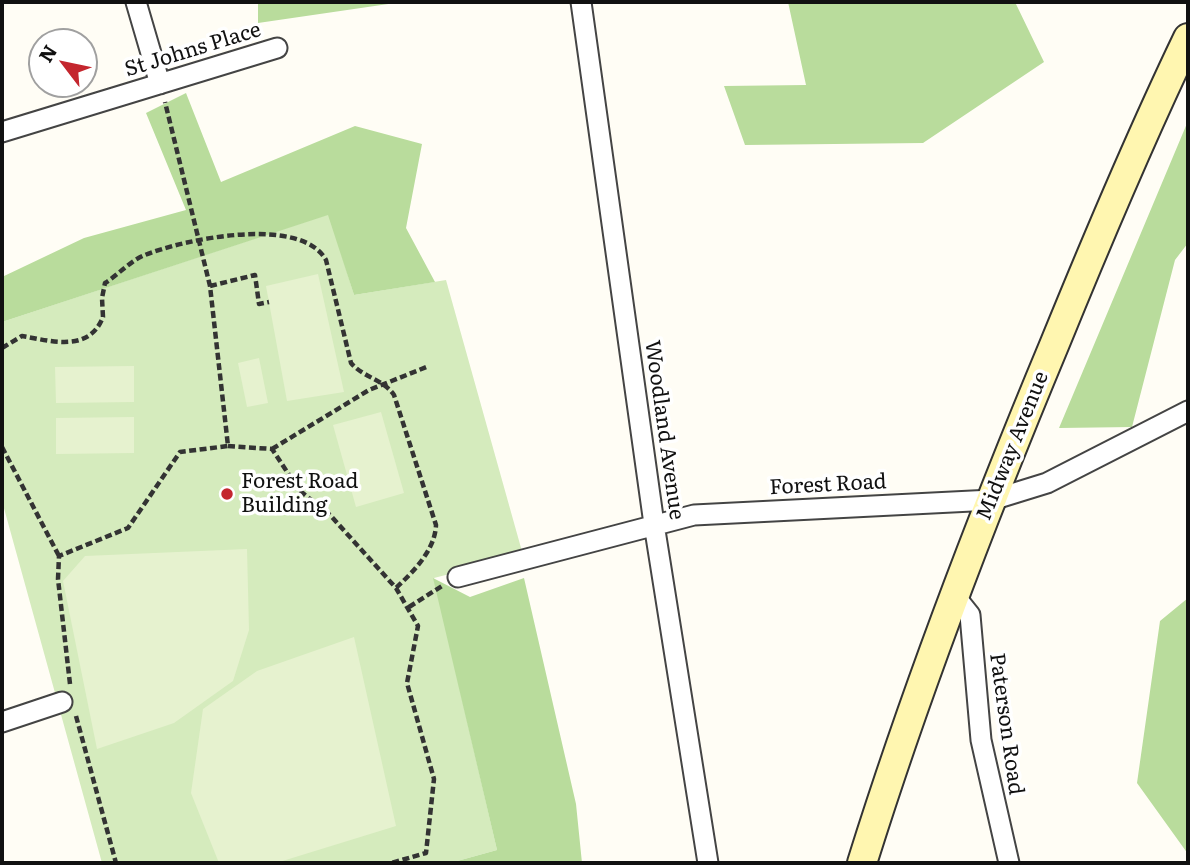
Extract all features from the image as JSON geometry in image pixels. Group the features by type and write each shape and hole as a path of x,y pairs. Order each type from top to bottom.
{"main road":[{"name":"Midway Avenue","path":"862,863 954,595 1121,183 1188,38"}],"street":[{"path":"136,2 160,84"},
{"name":"Woodland Avenue","path":"580,2 654,524 708,863"},
{"name":"St Johns Place","path":"2,132 277,48"},
{"name":"Forest Road","path":"458,577 694,514 992,499 1047,483 1188,411"},
{"name":"Paterson Road","path":"954,595 970,615 981,740 1009,863"},
{"path":"2,722 67,700"}],"path":[{"path":"160,84 210,286 228,446"},
{"path":"2,348 22,336 59,344 79,340 100,324 105,283 142,256 255,232 306,242 317,248 326,260 351,363 359,372 386,383 394,395 436,525 436,534 425,556 396,588"},
{"path":"210,286 255,275 260,304 269,302"},
{"path":"59,556 128,528 180,452 228,446 272,449 313,422 386,383 429,366"},
{"path":"2,447 59,556 58,579 67,700 116,863"},
{"path":"272,449 299,490 330,515 396,588 418,626 408,692 434,779 426,853 391,863"},
{"path":"409,607 458,577"}],"green space":[{"path":"258,2 402,2 258,23"},
{"path":"788,2 1015,2 1044,62 923,143 745,145 724,86 806,85"},
{"path":"186,93 221,182 355,126 422,144 406,228 435,282 354,295 328,215 2,322 2,277 84,238 186,210 146,113"},
{"path":"1188,121 1188,243 1175,260 1132,427 1059,428"},
{"path":"329,214 354,295 446,280 523,555 434,578 497,850 450,863 102,863 2,501 2,322"},
{"path":"318,274 344,392 287,401 266,286"},
{"path":"259,358 268,403 247,407 238,363"},
{"path":"134,366 134,402 56,403 55,367"},
{"path":"381,412 404,493 356,507 333,425"},
{"path":"134,417 134,453 56,454 56,418"},
{"path":"247,549 249,630 233,681 174,723 97,749 63,581 85,556"},
{"path":"433,578 470,597 524,578 576,804 582,863 450,863 497,850"},
{"path":"1188,598 1188,854 1137,783 1160,621"},
{"path":"354,637 396,826 276,863 219,863 191,793 203,709 257,671"}],"place":[{"name":"Forest Road Building","path":"227,494"}]}
